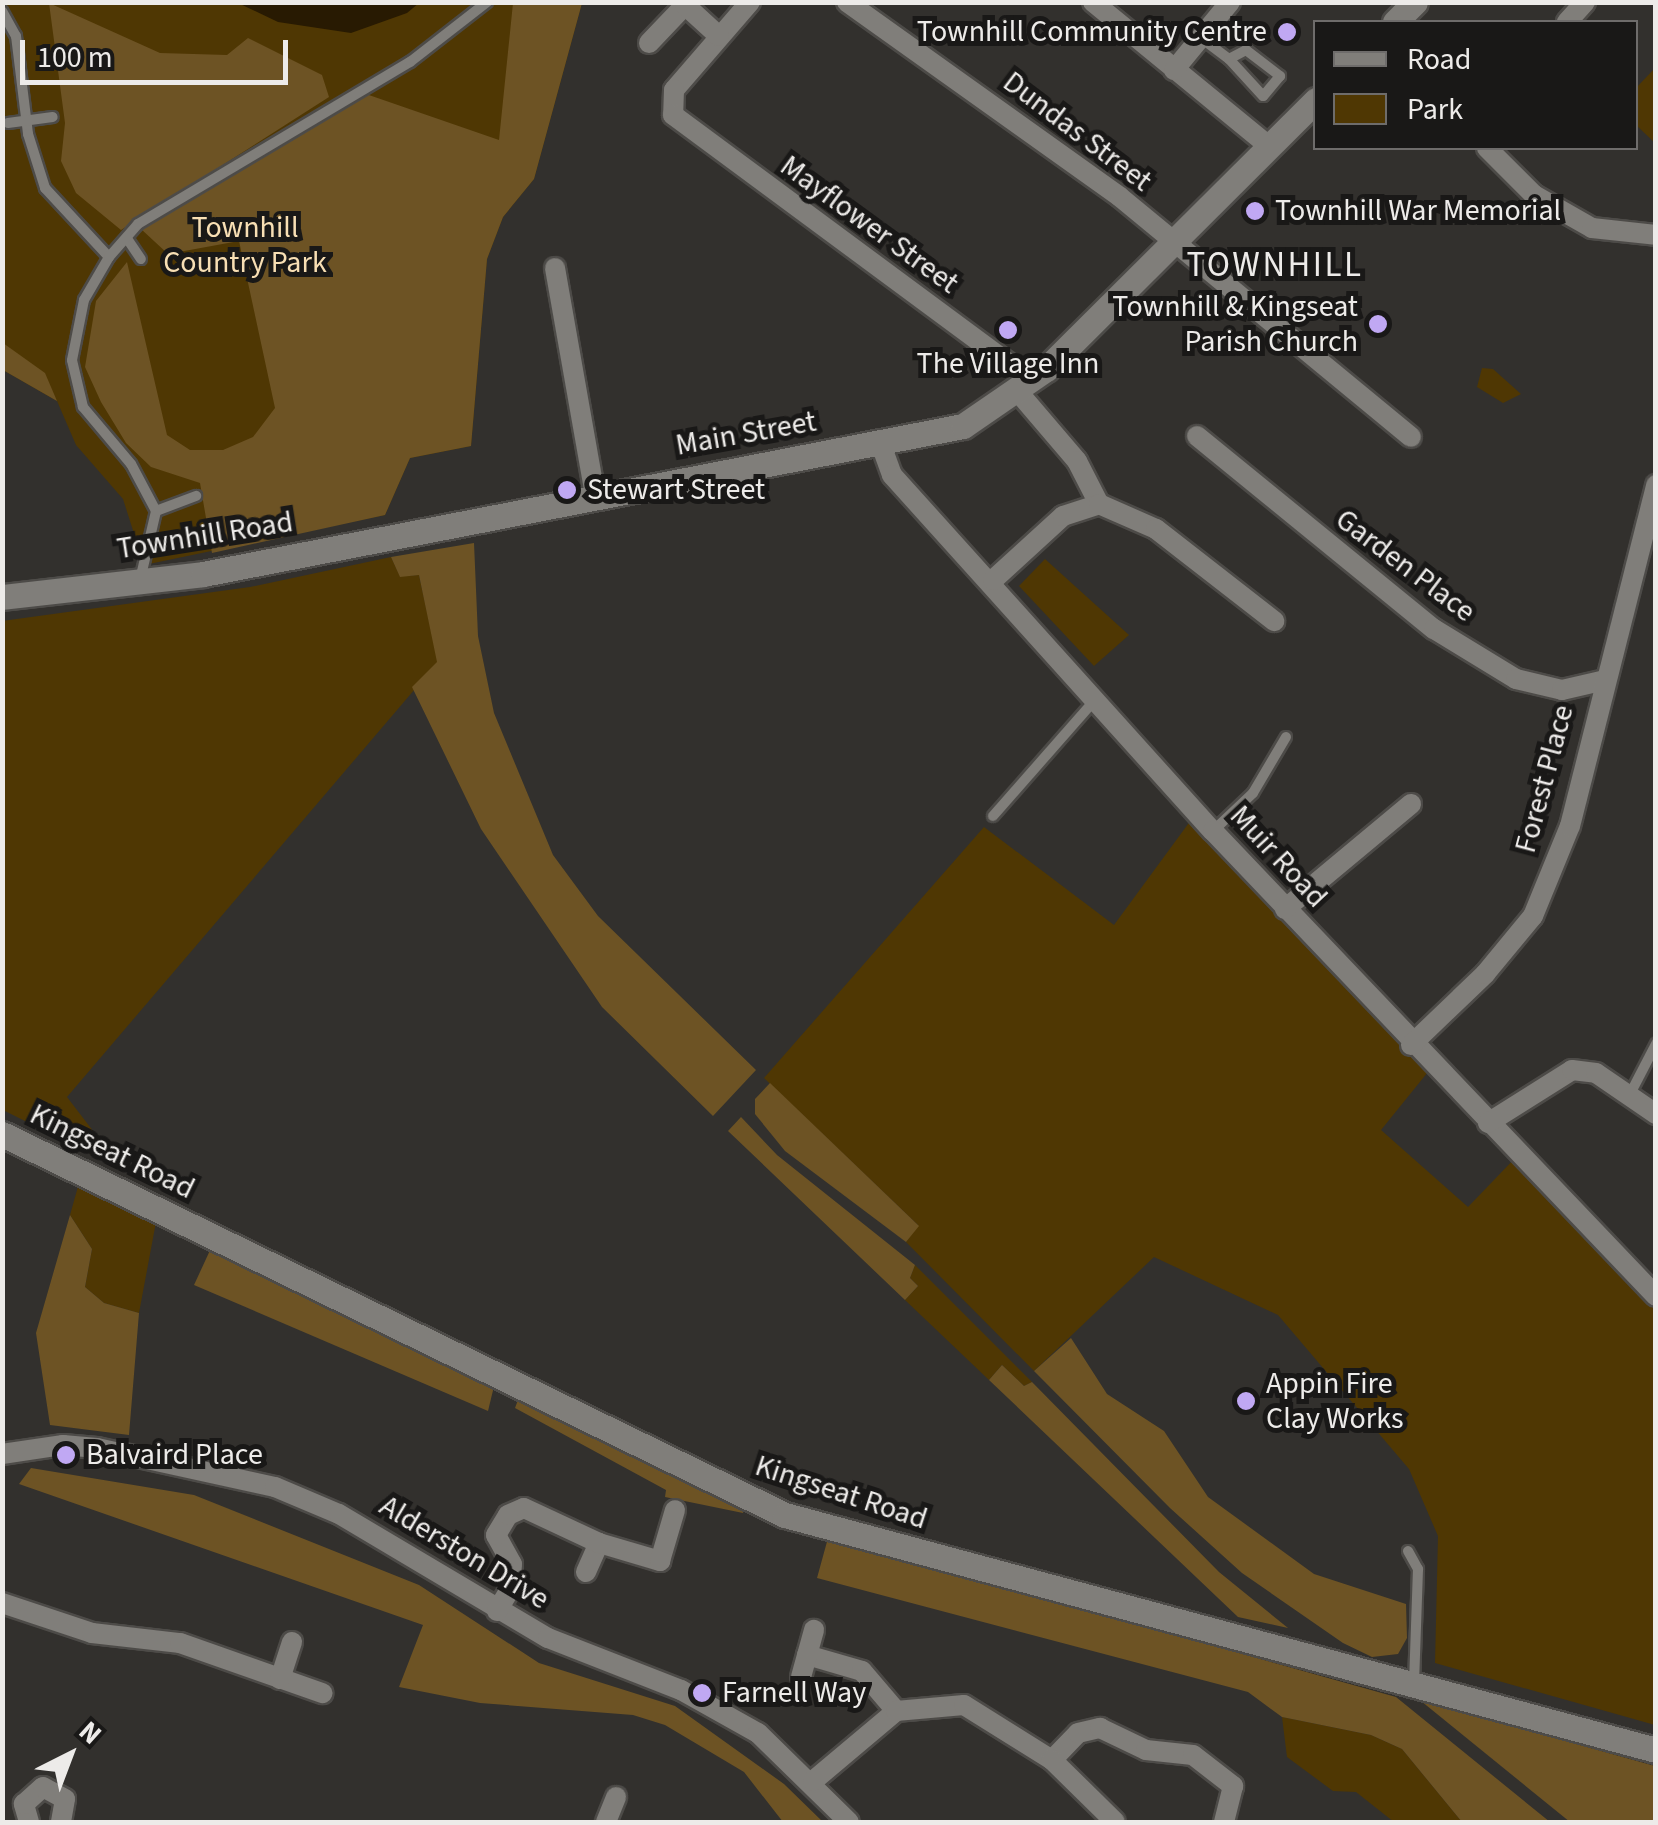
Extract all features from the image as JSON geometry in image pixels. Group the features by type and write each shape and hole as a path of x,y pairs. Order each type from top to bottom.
{"street":[{"path":"649,43 685,5 720,36 750,2"},
{"name":"Dundas Street","path":"847,2 1120,197 1170,244 1411,437"},
{"path":"1093,2 1268,145"},
{"path":"1174,70 1230,2"},
{"path":"1397,20 1415,2"},
{"name":"Mayflower Street","path":"720,36 674,90 674,114 1026,387"},
{"name":"Main Street","path":"476,517 963,426 1026,387 1313,103"},
{"path":"1489,150 1534,196 1592,228 1656,235"},
{"path":"555,268 595,494"},
{"path":"1026,387 1077,462 1099,504 1156,529 1274,621"},
{"name":"Garden Place","path":"1198,436 1366,580 1499,669 1562,690 1601,681"},
{"name":"Muir Road","path":"880,442 892,475 1098,696 1212,831 1412,1045 1656,1296"},
{"name":"Forest Place","path":"1412,1045 1485,974 1532,916 1570,826 1601,681 1656,484"},
{"path":"993,580 1064,516 1099,504"},
{"name":"Townhill Road","path":"2,597 140,581 476,517"},
{"path":"1285,909 1411,804"},
{"path":"1488,1124 1572,1070 1596,1073 1656,1114"},
{"name":"Kingseat Road","path":"2,1134 785,1515 1409,1687 1656,1750"},
{"name":"Alderston Drive","path":"2,1454 63,1445 98,1448 274,1488 404,1547 497,1612 681,1690 758,1734 814,1781 849,1822"},
{"path":"497,1612 511,1588 512,1564 496,1536 508,1515 524,1508 599,1543 660,1560 675,1510"},
{"path":"586,1572 599,1543"},
{"path":"2,1602 92,1633 180,1644 322,1694"},
{"path":"801,1678 814,1630"},
{"path":"280,1679 292,1642"},
{"path":"807,1656 862,1672 896,1711"},
{"path":"814,1781 896,1711 964,1705 988,1714 1052,1760 1115,1822"},
{"path":"1052,1760 1078,1733 1100,1728 1146,1750 1192,1755 1234,1786 1224,1822"},
{"path":"29,1822 24,1804 42,1787 65,1800 61,1822"},
{"path":"606,1822 616,1797"}],"lane":[{"path":"140,581 156,511 130,464 97,430 73,373 74,332 108,257 128,240 138,224 410,62 487,2"},
{"path":"2,11 21,58 28,121 45,188 108,257"},
{"path":"1201,38 1229,60 1263,96 1280,76 1246,50 1229,60"},
{"path":"8,123 54,117"},
{"path":"128,240 141,258"},
{"path":"156,511 196,496"},
{"path":"993,816 1098,696"},
{"path":"1212,831 1254,793 1286,737"},
{"path":"1628,1097 1656,1044"},
{"path":"1408,1551 1418,1569 1409,1687"}],"green space":[{"name":"Townhill Country Park","path":"3,3 582,3 534,179 503,217 487,259 471,446 410,458 385,515 144,565 123,499 76,445 57,401 3,370"},
{"path":"49,3 160,53 227,55 248,38 322,75 329,97 121,230 76,193 61,161 65,123"},
{"path":"513,3 582,3 534,179 503,217 487,259 471,446 410,458 385,515 212,553 200,483 151,467 126,443 101,402 85,367 96,301 127,262 167,435 190,450 223,450 253,437 275,408 239,241 168,254 141,229 366,94 499,140"},
{"path":"1655,68 1655,143 1638,127 1638,86"},
{"path":"3,343 45,373 57,401 3,370"},
{"path":"1482,368 1493,369 1521,394 1503,403 1477,387"},
{"path":"474,543 478,636 494,713 553,855 598,916 756,1070 713,1116 602,1007 481,829 412,687 437,662 419,575 400,577 391,557"},
{"path":"391,557 400,576 419,575 438,662 67,1097 123,1170 3,1110 2,621 250,587"},
{"path":"1045,559 1129,635 1094,666 1019,586"},
{"path":"1191,820 1432,1067 1381,1130 1468,1207 1518,1155 1655,1296 1655,1725 1435,1663 1438,1536 1409,1469 1278,1315 1154,1257 1034,1371 906,1242 918,1225 764,1078 984,827 1114,925"},
{"path":"770,1083 919,1226 906,1242 785,1151 755,1114 755,1099"},
{"path":"741,1117 777,1155 915,1265 910,1278 918,1286 905,1300 728,1131"},
{"path":"79,1183 156,1222 139,1313 104,1303 85,1287 92,1249 70,1215"},
{"path":"70,1215 92,1249 85,1287 104,1303 139,1313 129,1435 50,1425 36,1333"},
{"path":"212,1246 496,1378 488,1411 194,1285"},
{"path":"915,1265 1032,1382 1024,1386 1002,1365 989,1380 905,1300 918,1286 910,1278"},
{"path":"1071,1338 1107,1394 1164,1431 1208,1497 1314,1574 1406,1604 1407,1638 1398,1654 1372,1657 1343,1643 1242,1573 1170,1508 1034,1371"},
{"path":"1002,1365 1024,1386 1032,1382 1219,1572 1288,1628 1238,1617 989,1380"},
{"path":"521,1392 745,1505 743,1513 665,1497 666,1490 515,1408"},
{"path":"31,1468 194,1495 419,1585 539,1663 675,1706 784,1784 823,1822 783,1822 744,1772 665,1725 633,1715 480,1703 399,1687 423,1625 19,1484"},
{"path":"828,1538 1396,1697 1550,1822 1462,1822 1402,1749 1371,1735 1282,1717 1248,1692 817,1578"},
{"path":"1421,1701 1655,1766 1655,1822 1570,1822"},
{"path":"1282,1717 1371,1735 1402,1749 1462,1822 1394,1822 1356,1792 1333,1791 1287,1757"}],"shaded area":[{"path":"238,3 419,3 407,13 351,33 278,22"}],"place":[{"name":"Townhill Community Centre","path":"1287,32"},
{"name":"Townhill War Memorial","path":"1255,211"},
{"name":"Townhill & Kingseat Parish Church","path":"1378,324"},
{"name":"The Village Inn","path":"1008,330"},
{"name":"Stewart Street","path":"567,490"},
{"name":"Appin Fire Clay Works","path":"1246,1401"},
{"name":"Balvaird Place","path":"66,1455"},
{"name":"Farnell Way","path":"702,1693"}],"district":[{"name":"TOWNHILL","path":"1275,265"}]}
